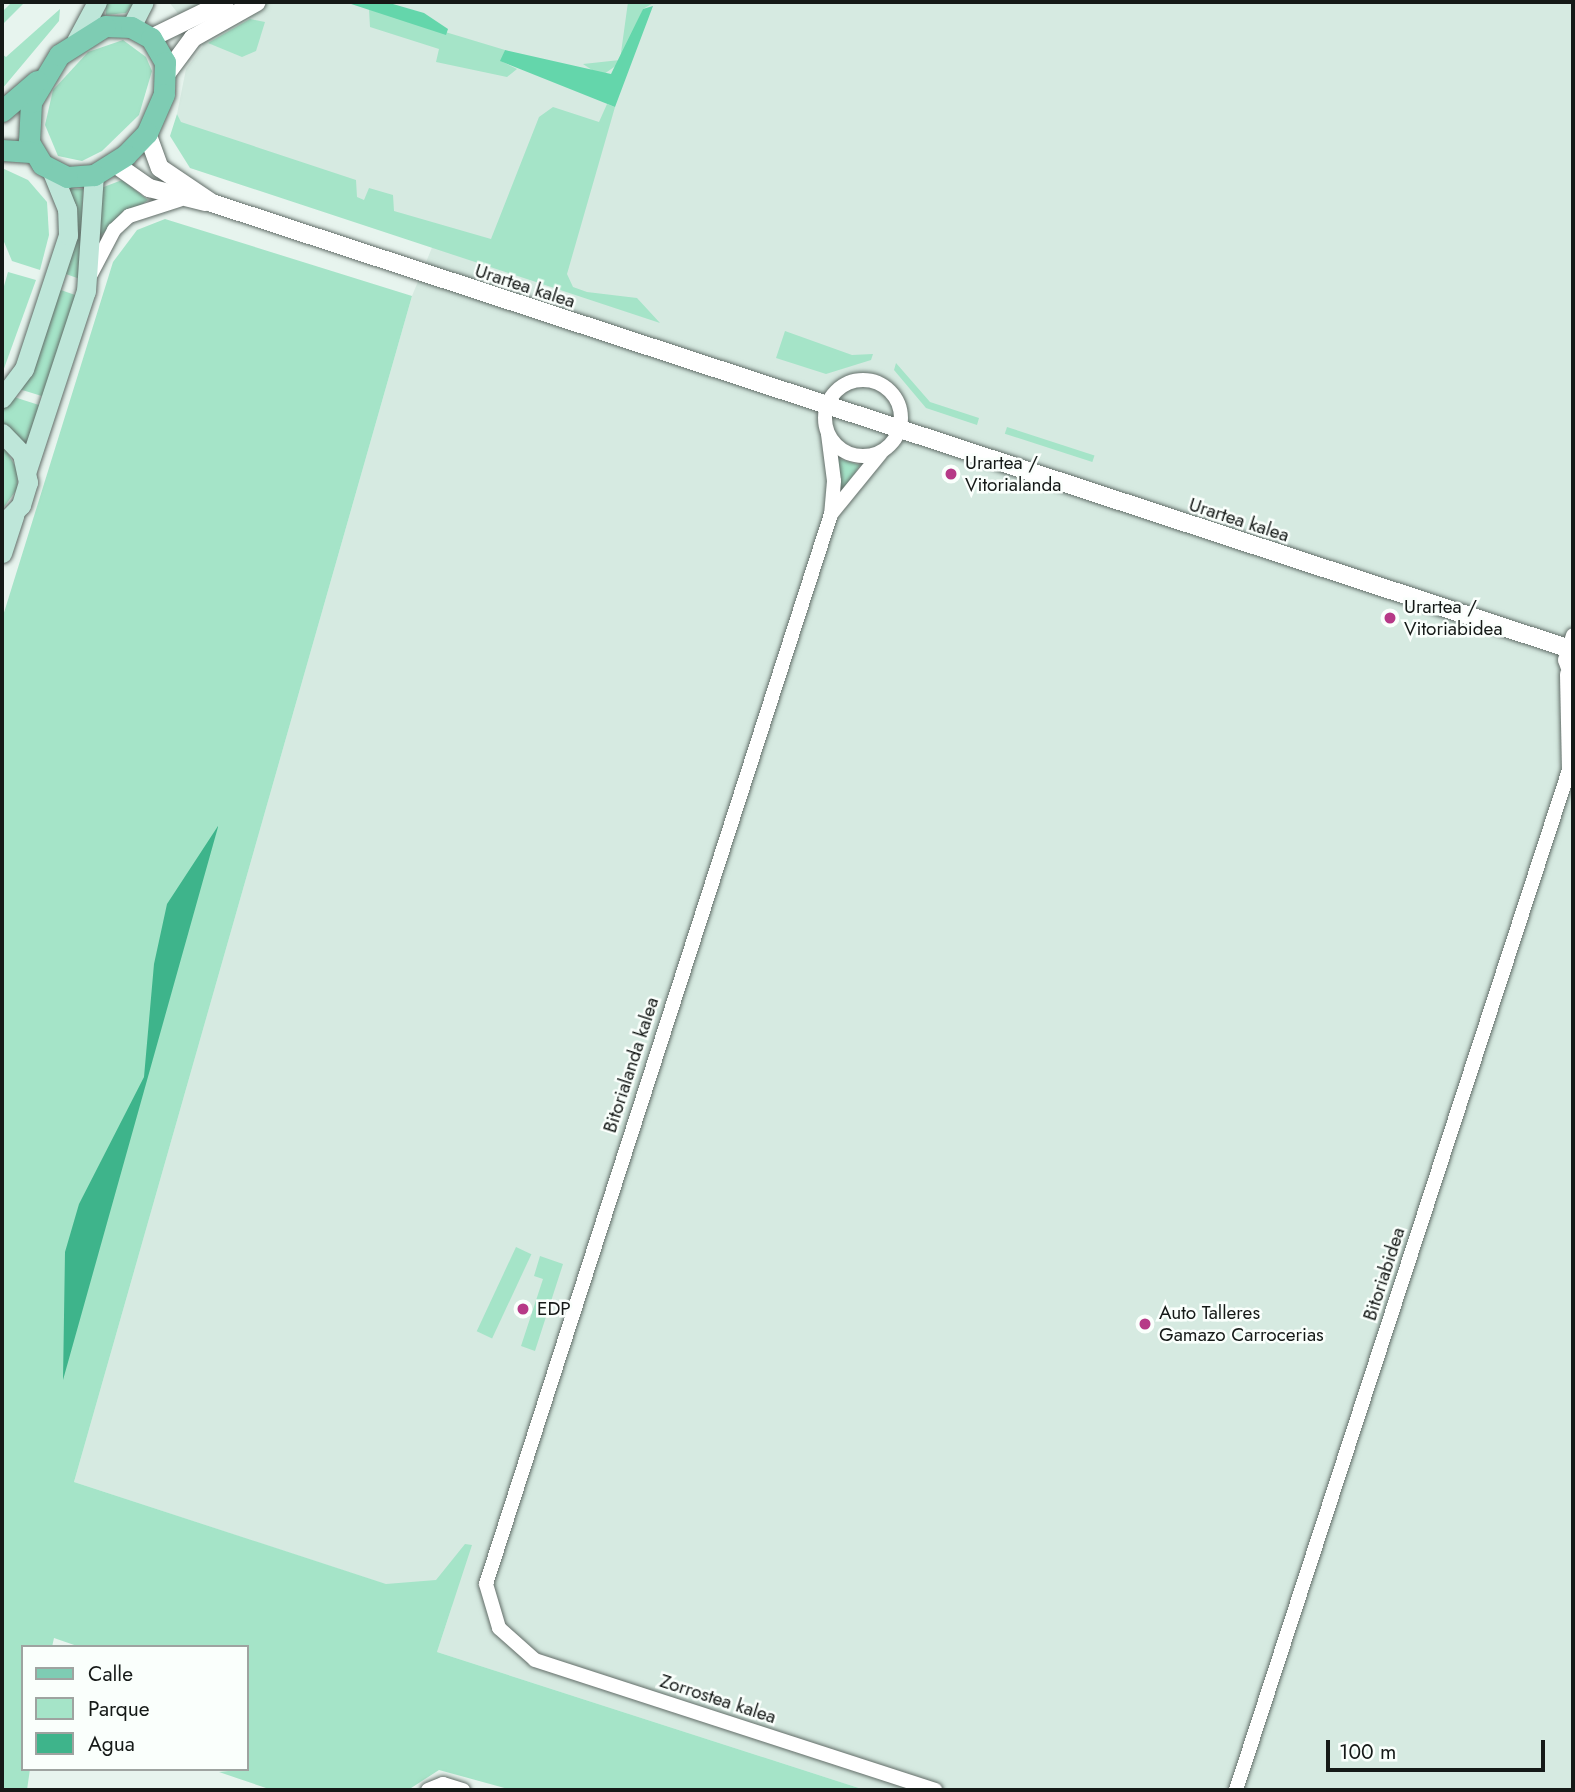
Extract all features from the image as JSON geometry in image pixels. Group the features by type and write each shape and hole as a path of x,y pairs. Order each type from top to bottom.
{"main road":[{"path":"2,111 41,78 76,41 97,2"},
{"path":"131,27 144,2"},
{"path":"52,172 94,175 115,164 147,133 167,73 151,38 131,27 105,26 76,41"},
{"path":"2,398 24,369 68,235 67,209 52,172 34,152 28,117 41,78"},
{"path":"2,150 34,152"},
{"path":"2,553 8,520 26,494 27,470 87,282 94,175"},
{"path":"2,433 27,470"}],"street":[{"path":"151,38 225,2"},
{"path":"167,73 193,38 257,2"},
{"name":"Urartea kalea","path":"147,133 160,168 212,203"},
{"name":"Urartea kalea","path":"115,164 179,200 212,203 1571,644 1570,679"},
{"path":"87,282 121,223 179,200"},
{"path":"874,382 896,400 900,428 886,449 853,455 828,434 827,404 846,383 874,382"},
{"name":"Bitorialanda kalea","path":"499,1628 488,1596 489,1564 831,514 834,481 828,434"},
{"name":"Bitorialanda kalea","path":"831,514 886,449"},
{"name":"Bitoriabidea","path":"1236,1790 1571,767 1570,679"},
{"name":"Zorrostea kalea","path":"499,1628 535,1660 935,1790"},
{"path":"428,1790 443,1784 463,1790"}],"shaded area":[{"path":"169,2 1573,2 1573,1790 865,1790 437,1652 452,1606 74,1482 412,296 438,233 185,133 177,114 186,69 203,46"},
{"path":"345,2 386,2 424,13 448,29 446,35"},
{"path":"653,6 615,107 500,61 505,50 611,74 643,9"}],"green space":[{"path":"12,2 25,2 2,25 2,12"},
{"path":"105,2 135,2 126,13 106,15"},
{"path":"628,2 655,2 643,9 623,61 601,76 583,64 620,60"},
{"path":"60,9 59,21 2,89 2,54 6,57"},
{"path":"369,9 505,50 501,61 517,69 507,77 436,62 439,49 370,27"},
{"path":"250,19 265,22 256,51 242,57 208,43"},
{"path":"123,40 146,57 152,71 139,115 102,151 82,161 58,156 45,125 53,90 88,52"},
{"path":"607,104 615,107 567,274 573,287 587,292 637,298 660,323 190,168 170,136 177,114 181,122 356,180 357,197 364,200 369,188 393,195 394,211 491,239 539,117 553,107 599,122"},
{"path":"2,168 28,180 47,202 49,235 40,270 12,261 2,237"},
{"path":"122,180 148,200 98,237 101,188"},
{"path":"69,189 83,189 80,279 63,273"},
{"path":"165,219 412,296 74,1482 386,1584 436,1580 465,1544 472,1545 437,1652 865,1790 512,1790 439,1770 408,1790 272,1790 219,1772 248,1771 248,1645 74,1645 54,1638 52,1645 21,1645 21,1771 30,1771 27,1790 2,1790 2,619 113,262 137,230"},
{"path":"8,272 36,280 2,374 2,293"},
{"path":"58,289 78,296 45,397 19,389"},
{"path":"785,331 852,355 873,354 871,360 826,374 776,358"},
{"path":"896,363 930,402 979,418 977,425 926,408 894,370"},
{"path":"14,397 42,406 26,446 2,422 2,408"},
{"path":"1007,427 1094,455 1092,462 1005,434"},
{"path":"2,443 18,471 17,489 2,510"},
{"path":"836,458 860,465 834,505"},
{"path":"516,1247 531,1254 492,1338 477,1331"},
{"path":"540,1256 563,1264 535,1351 521,1346 543,1279 534,1276"}],"water":[{"path":"218,826 63,1380 65,1252 79,1204 144,1077 154,964 167,904"}],"place":[{"name":"Urartea / Vitorialanda","path":"951,474"},
{"name":"Urartea / Vitoriabidea","path":"1390,618"},
{"name":"EDP","path":"523,1309"},
{"name":"Auto Talleres Gamazo Carrocerias","path":"1145,1324"}]}
